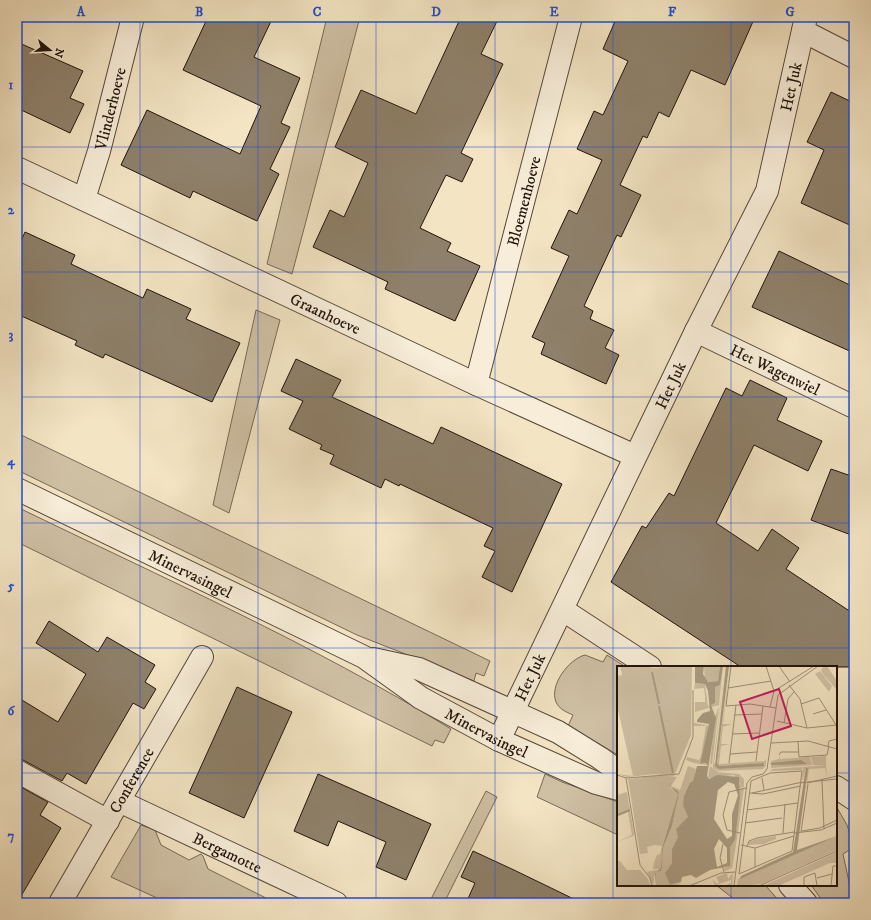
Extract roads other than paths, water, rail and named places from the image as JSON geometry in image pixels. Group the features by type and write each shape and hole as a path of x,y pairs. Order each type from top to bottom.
{"street":[{"name":"Vlinderhoeve","path":"84,199 99,151 133,17"},
{"name":"Bloemenhoeve","path":"476,384 570,17"},
{"path":"804,24 854,57"},
{"name":"Het Juk","path":"499,740 563,610 635,456 696,331 767,191 804,24"},
{"name":"Graanhoeve","path":"17,168 476,384 635,456"},
{"name":"Het Wagenwiel","path":"696,331 854,407"},
{"name":"Minervasingel","path":"17,489 364,657 421,698 499,740 596,782 617,788"},
{"path":"563,610 648,666"},
{"name":"Conference","path":"60,903 202,657"},
{"name":"Minervasingel","path":"364,657 419,669 558,732 617,770"},
{"path":"17,770 108,821"},
{"path":"837,788 854,799"},
{"name":"Bergamotte","path":"119,801 336,903"},
{"path":"791,886 806,903"}]}
